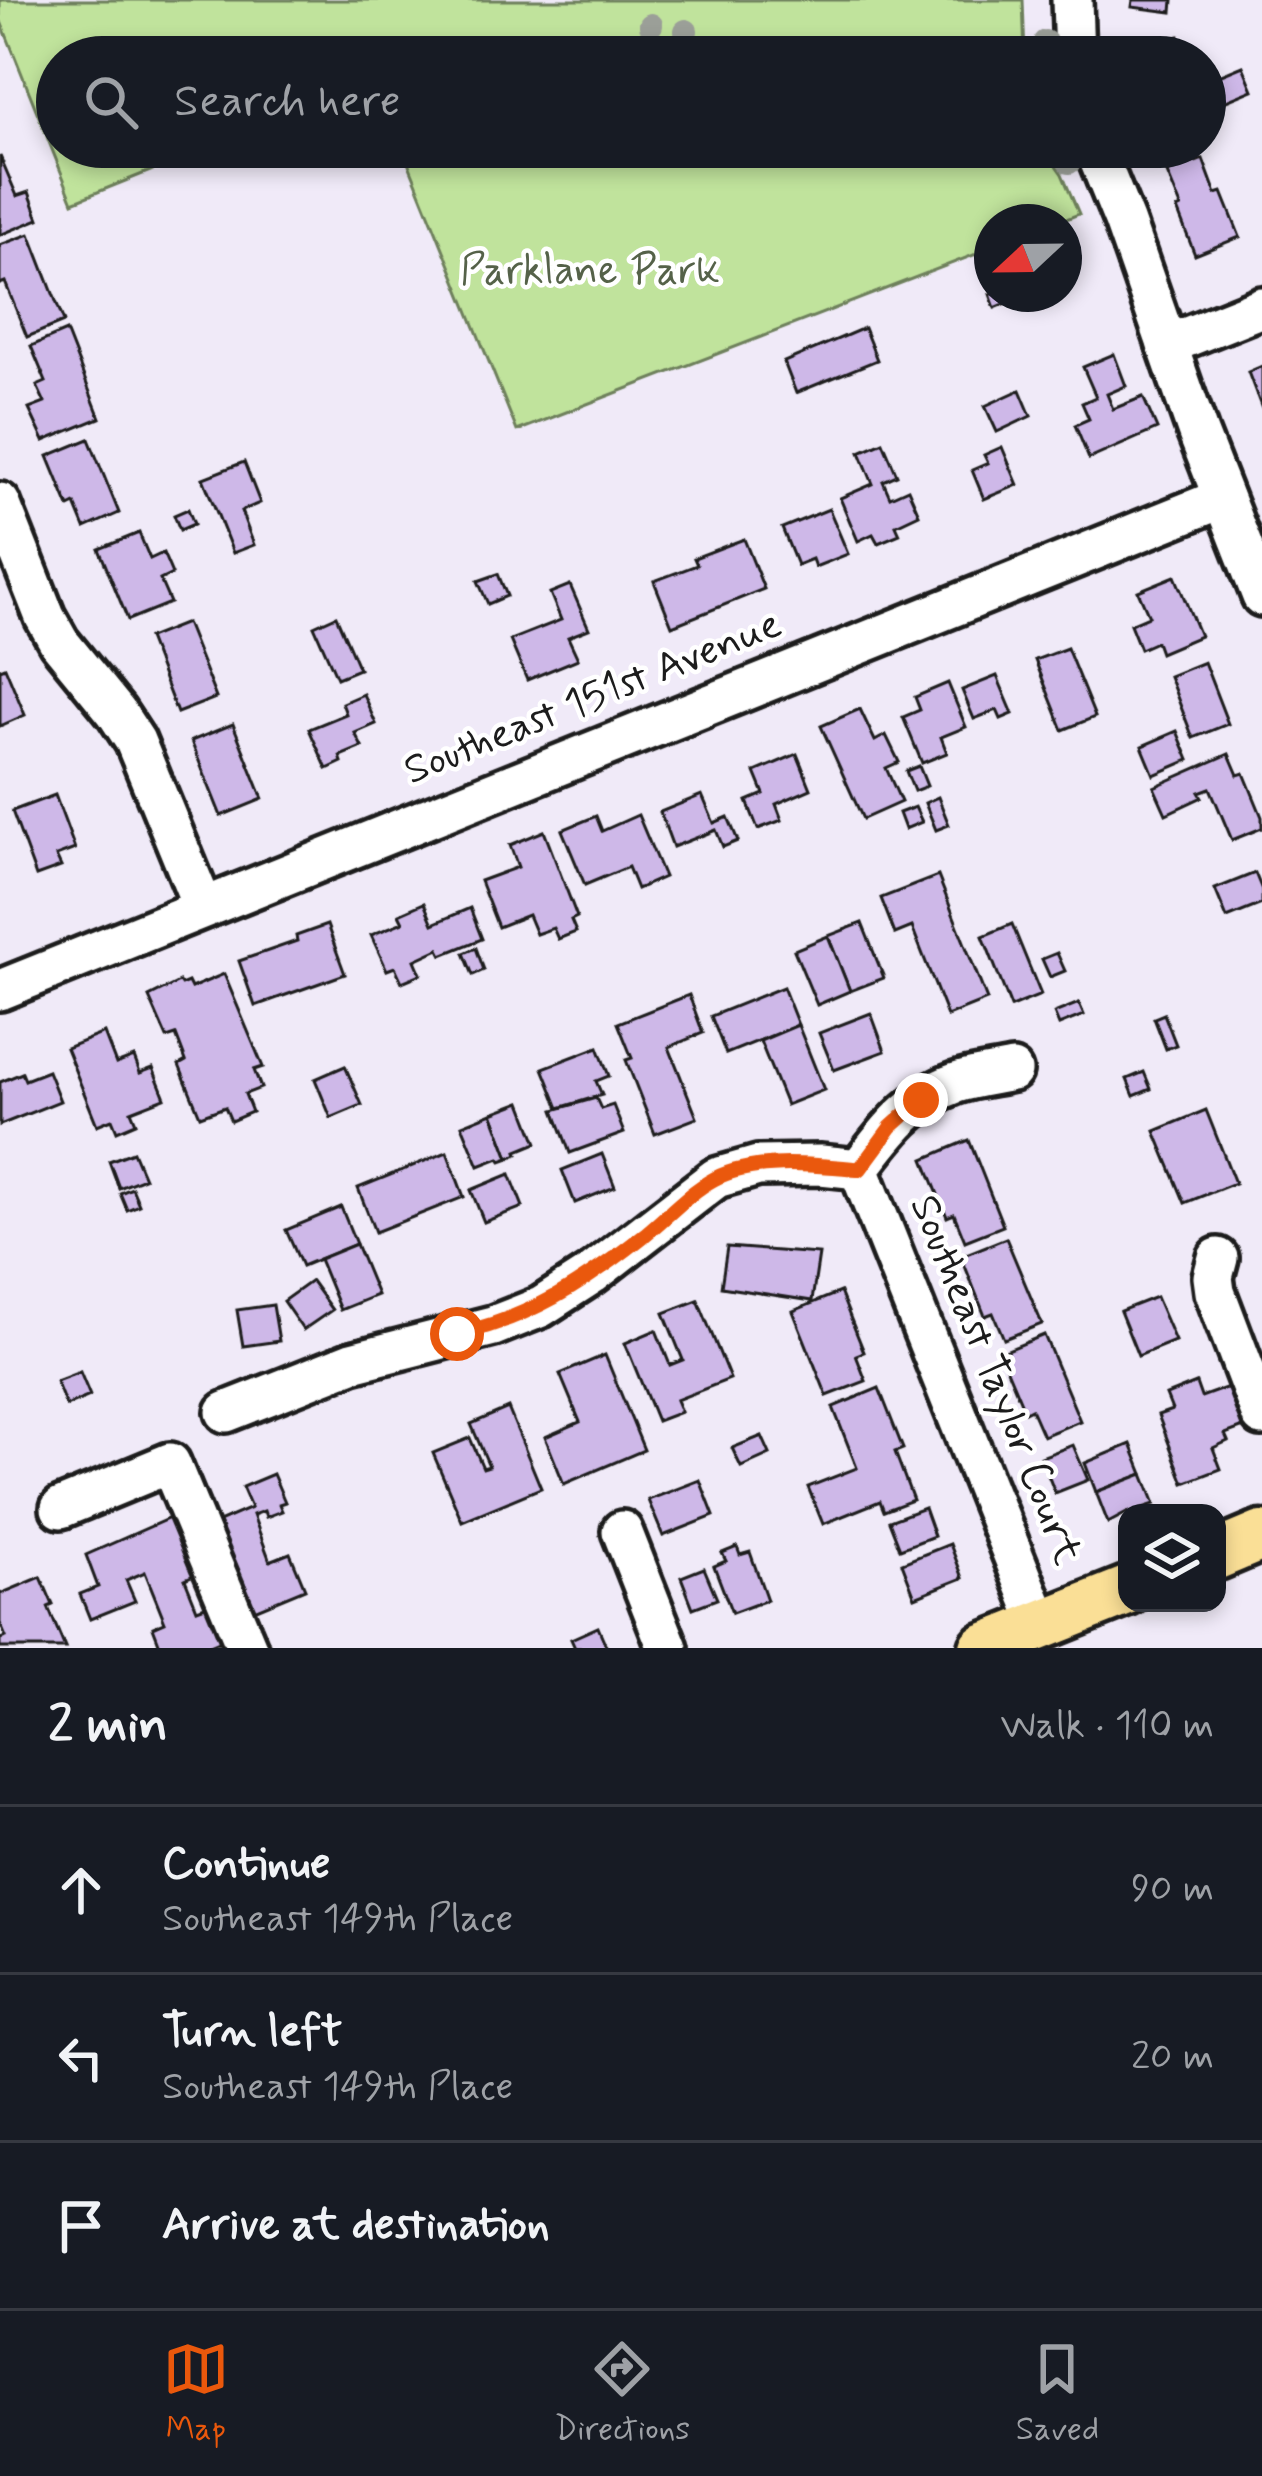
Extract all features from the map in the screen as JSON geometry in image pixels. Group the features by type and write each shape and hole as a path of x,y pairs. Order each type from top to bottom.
{"main road":[{"path":"1226,1551 1262,1536"},
{"path":"985,1648 1118,1595"}],"street":[{"path":"1072,0 1073,36"},
{"path":"1102,168 1262,596"},
{"path":"1167,345 1262,307"},
{"name":"Southeast 151st Avenue","path":"0,990 1223,498"},
{"path":"0,503 59,641 135,741 203,907"},
{"path":"226,1412 352,1362 493,1326 541,1307 716,1178 758,1166 860,1169 891,1127 921,1100 957,1082 1012,1071"},
{"name":"Southeast Taylor Court","path":"860,1169 1041,1625"},
{"path":"1218,1258 1215,1292 1262,1416"},
{"path":"61,1508 170,1463 247,1648"},
{"path":"622,1531 668,1648"}],"green space":[{"path":"0,0 1023,0 1024,36 36,36 36,109 0,19"},
{"path":"59,168 158,168 73,202"},
{"name":"Parklane Park","path":"411,168 1058,168 1075,204 974,204 974,255 517,431"}],"building":[{"path":"1133,0 1173,0 1172,12 1132,7"},
{"path":"1243,66 1253,90 1226,101 1226,73"},
{"path":"0,156 17,196 29,192 39,219 0,235"},
{"path":"1206,168 1240,237 1195,255 1167,173"},
{"path":"30,234 64,322 27,337 5,282 0,284 0,245"},
{"path":"864,328 877,360 796,393 784,362"},
{"path":"66,331 100,418 44,441 29,409 45,403 37,386 46,382 31,346"},
{"path":"1114,354 1126,386 1107,394 1113,409 1143,397 1157,429 1089,459 1075,425 1089,419 1082,403 1096,397 1083,367"},
{"path":"1262,366 1262,409 1248,372"},
{"path":"1020,390 1031,416 997,432 985,406"},
{"path":"89,439 119,513 85,528 75,504 69,507 48,456"},
{"path":"883,442 897,475 883,481 890,497 908,489 919,514 896,525 900,534 878,543 873,534 858,541 840,498 873,484 860,452"},
{"path":"1002,447 1018,485 984,499 972,470 988,463 984,455"},
{"path":"244,462 260,503 241,511 254,545 233,553 203,478"},
{"path":"188,509 194,524 180,530 174,515"},
{"path":"829,509 848,554 815,567 812,559 797,565 782,528"},
{"path":"139,533 150,559 163,553 172,574 160,580 170,603 128,620 99,549"},
{"path":"744,539 764,589 672,626 654,581 697,565 694,558"},
{"path":"498,574 507,596 488,604 478,581"},
{"path":"1175,576 1200,636 1160,653 1156,642 1140,649 1130,624 1149,616 1138,591"},
{"path":"570,585 589,629 568,637 578,659 527,680 510,640 561,620 550,593"},
{"path":"336,616 359,669 337,678 314,626"},
{"path":"186,623 216,698 177,713 148,638"},
{"path":"1067,648 1095,717 1063,730 1035,660"},
{"path":"1204,662 1228,724 1193,738 1169,676"},
{"path":"5,667 25,715 0,726 0,669"},
{"path":"997,676 1013,714 1001,719 997,710 974,719 962,690"},
{"path":"948,683 966,727 941,737 947,753 922,763 903,717 920,710 915,697"},
{"path":"363,694 376,724 355,733 362,747 340,756 342,762 327,769 309,729 346,714 342,703"},
{"path":"860,709 875,741 886,735 899,762 886,768 901,802 863,819 821,726"},
{"path":"233,724 263,799 221,816 191,741"},
{"path":"1177,731 1189,760 1154,775 1142,746"},
{"path":"797,754 811,789 776,804 782,820 758,829 747,801 764,794 755,772"},
{"path":"1229,754 1238,775 1244,773 1262,828 1232,840 1210,788 1199,792 1202,797 1166,814 1154,787"},
{"path":"919,766 927,786 914,791 906,771"},
{"path":"55,795 75,849 56,856 61,867 36,876 12,811"},
{"path":"702,795 714,823 728,817 738,841 723,847 716,830 673,847 660,812"},
{"path":"938,797 949,825 936,830 925,803"},
{"path":"915,807 922,822 905,829 899,813"},
{"path":"638,815 664,877 637,889 628,867 585,885 562,830 596,816 602,831"},
{"path":"544,831 577,917 571,920 576,932 558,939 553,928 536,934 528,915 498,927 480,881 518,867 510,845"},
{"path":"1255,873 1262,904 1227,918 1215,889"},
{"path":"938,876 987,1000 947,1016 912,927 895,934 881,898"},
{"path":"424,903 433,924 470,908 482,939 415,960 421,974 402,982 395,967 387,970 371,935 403,922 399,914"},
{"path":"862,923 884,978 850,991 828,936"},
{"path":"1012,924 1041,995 1011,1007 983,936"},
{"path":"327,925 345,974 255,1006 239,961"},
{"path":"828,936 850,991 817,1005 794,950"},
{"path":"476,948 484,970 473,975 464,953"},
{"path":"1057,953 1065,971 1050,977 1042,959"},
{"path":"224,974 263,1067 254,1070 261,1088 245,1094 252,1112 231,1121 225,1107 200,1116 179,1065 186,1061 176,1035 167,1038 149,997 179,982 188,982 191,988"},
{"path":"783,987 798,1025 726,1054 711,1016"},
{"path":"689,995 703,1033 669,1047 697,1118 655,1134 626,1060 632,1058 618,1023"},
{"path":"1079,1003 1084,1015 1059,1025 1054,1013"},
{"path":"871,1013 885,1051 834,1070 819,1033"},
{"path":"1164,1014 1176,1045 1166,1049 1154,1018"},
{"path":"798,1025 824,1090 786,1105 760,1041"},
{"path":"104,1033 116,1064 134,1057 140,1073 153,1068 165,1098 131,1111 136,1123 117,1131 112,1119 97,1125 66,1048"},
{"path":"598,1047 609,1076 596,1081 602,1095 559,1108 543,1068"},
{"path":"345,1066 362,1105 331,1118 315,1079"},
{"path":"48,1071 60,1101 0,1125 0,1082 22,1073 25,1080"},
{"path":"1144,1072 1151,1089 1134,1096 1127,1079"},
{"path":"596,1098 601,1109 613,1105 624,1133 570,1153 554,1110"},
{"path":"521,1102 537,1143 509,1158 492,1113"},
{"path":"1206,1110 1235,1183 1185,1203 1155,1131"},
{"path":"492,1113 509,1158 479,1166 462,1125"},
{"path":"969,1140 1003,1226 965,1241 954,1214 947,1217 924,1159"},
{"path":"133,1152 144,1178 119,1188 109,1161"},
{"path":"447,1152 464,1197 375,1232 358,1188"},
{"path":"602,1154 615,1187 575,1203 562,1170"},
{"path":"510,1174 523,1207 484,1222 471,1190"},
{"path":"132,1188 139,1205 127,1210 120,1193"},
{"path":"341,1207 356,1244 302,1266 286,1230"},
{"path":"1006,1238 1042,1324 1004,1339 993,1313 985,1316 961,1256"},
{"path":"356,1244 377,1295 340,1310 319,1259"},
{"path":"727,1247 819,1254 812,1301 721,1287"},
{"path":"311,1281 332,1310 303,1330 283,1301"},
{"path":"840,1292 864,1352 856,1355 866,1381 827,1396 793,1311"},
{"path":"1156,1297 1175,1341 1138,1356 1120,1311"},
{"path":"698,1300 730,1379 676,1400 681,1412 657,1421 625,1343 656,1330 670,1365 683,1360 664,1313"},
{"path":"273,1305 279,1341 243,1346 237,1310"},
{"path":"1044,1335 1080,1421 1043,1436 1031,1409 1025,1412 1000,1353"},
{"path":"605,1355 644,1450 564,1484 545,1437 580,1422 560,1374"},
{"path":"80,1372 90,1396 66,1406 56,1381"},
{"path":"1196,1383 1201,1397 1234,1385 1249,1425 1225,1434 1228,1441 1213,1448 1221,1469 1184,1483 1158,1415 1172,1410 1166,1395"},
{"path":"879,1388 903,1449 895,1452 913,1500 884,1511 880,1501 823,1524 808,1487 857,1468 833,1407"},
{"path":"508,1408 541,1488 462,1521 433,1453 470,1438 483,1468 489,1466 471,1424"},
{"path":"762,1436 770,1454 741,1467 732,1448"},
{"path":"1131,1444 1143,1474 1096,1492 1085,1463"},
{"path":"1073,1445 1088,1480 1055,1493 1041,1457"},
{"path":"273,1474 285,1502 279,1504 282,1511 266,1517 264,1511 253,1515 270,1561 290,1553 305,1589 247,1613 211,1525 251,1508 242,1487"},
{"path":"1143,1474 1155,1504 1118,1504 1118,1518 1108,1523 1096,1492"},
{"path":"700,1480 714,1516 663,1536 648,1500"},
{"path":"924,1508 934,1536 900,1549 889,1521"},
{"path":"172,1517 196,1574 185,1579 197,1609 208,1605 222,1640 203,1648 161,1648 153,1627 165,1622 145,1572 126,1580 135,1601 90,1619 80,1594 98,1587 86,1555"},
{"path":"950,1544 963,1578 915,1597 902,1563"},
{"path":"737,1547 740,1555 750,1552 767,1600 732,1613 714,1566 726,1561 722,1553"},
{"path":"704,1568 717,1599 693,1608 681,1577"},
{"path":"41,1577 65,1648 0,1648 0,1639 6,1637 0,1623 0,1594"},
{"path":"598,1627 607,1648 575,1648 571,1639"}],"route":[{"path":"457,1334 541,1307 592,1274 716,1178 758,1166 860,1169 891,1127 921,1100"}]}
